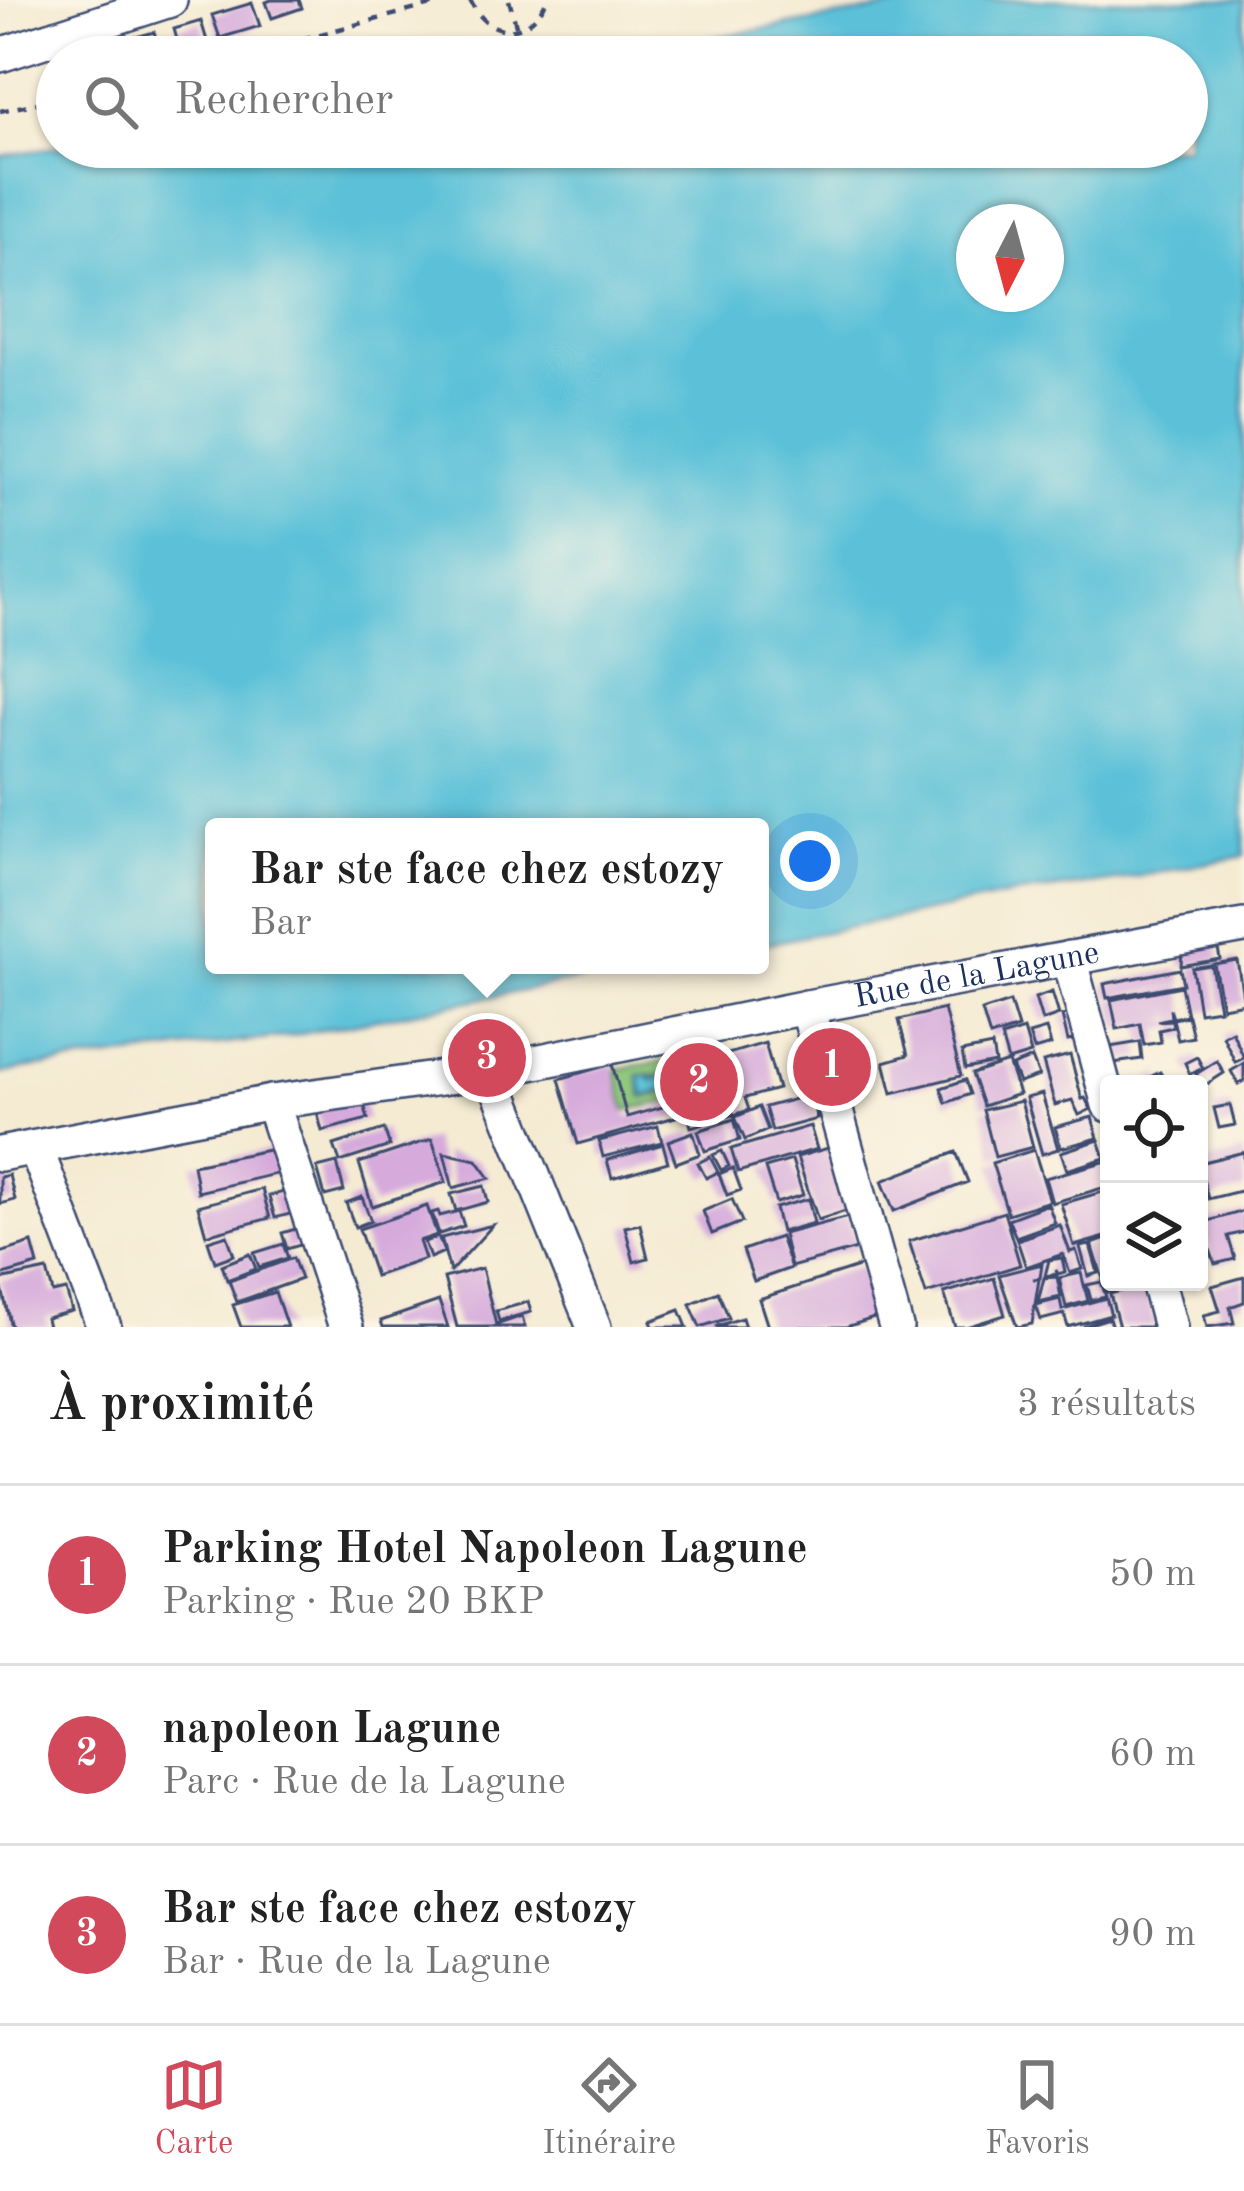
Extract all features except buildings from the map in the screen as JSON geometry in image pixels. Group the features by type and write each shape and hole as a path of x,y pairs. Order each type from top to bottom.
{"street":[{"path":"61,36 170,0"},
{"path":"0,56 36,44"},
{"name":"Rue de la Lagune","path":"0,1154 272,1102 491,1070 1244,926"},
{"path":"1069,958 1101,1075"},
{"path":"807,1007 896,1327"},
{"path":"491,1070 594,1327"},
{"path":"272,1102 346,1327"},
{"path":"36,1149 104,1327"},
{"path":"1160,1291 1170,1327"}],"path":[{"path":"313,36 452,0"},
{"path":"470,0 490,26 517,29 534,19 547,0"},
{"path":"509,0 517,29"},
{"path":"0,111 36,103"}],"green space":[{"path":"709,1054 719,1091 688,1098 678,1072 638,1075 643,1098 683,1088 683,1099 626,1110 616,1069"}],"water":[{"path":"938,0 1244,0 1244,856 769,943 769,818 205,818 205,974 609,974 290,1036 0,1074 0,156 36,150 36,168 1208,168 1208,36 723,36"},
{"path":"678,1073 682,1086 644,1096 639,1077 651,1080"}],"place":[{"name":"Bar ste face chez estozy","path":"487,1058"},
{"name":"Parking Hotel Napoleon Lagune","path":"832,1067"},
{"name":"napoleon Lagune","path":"699,1082"}]}
